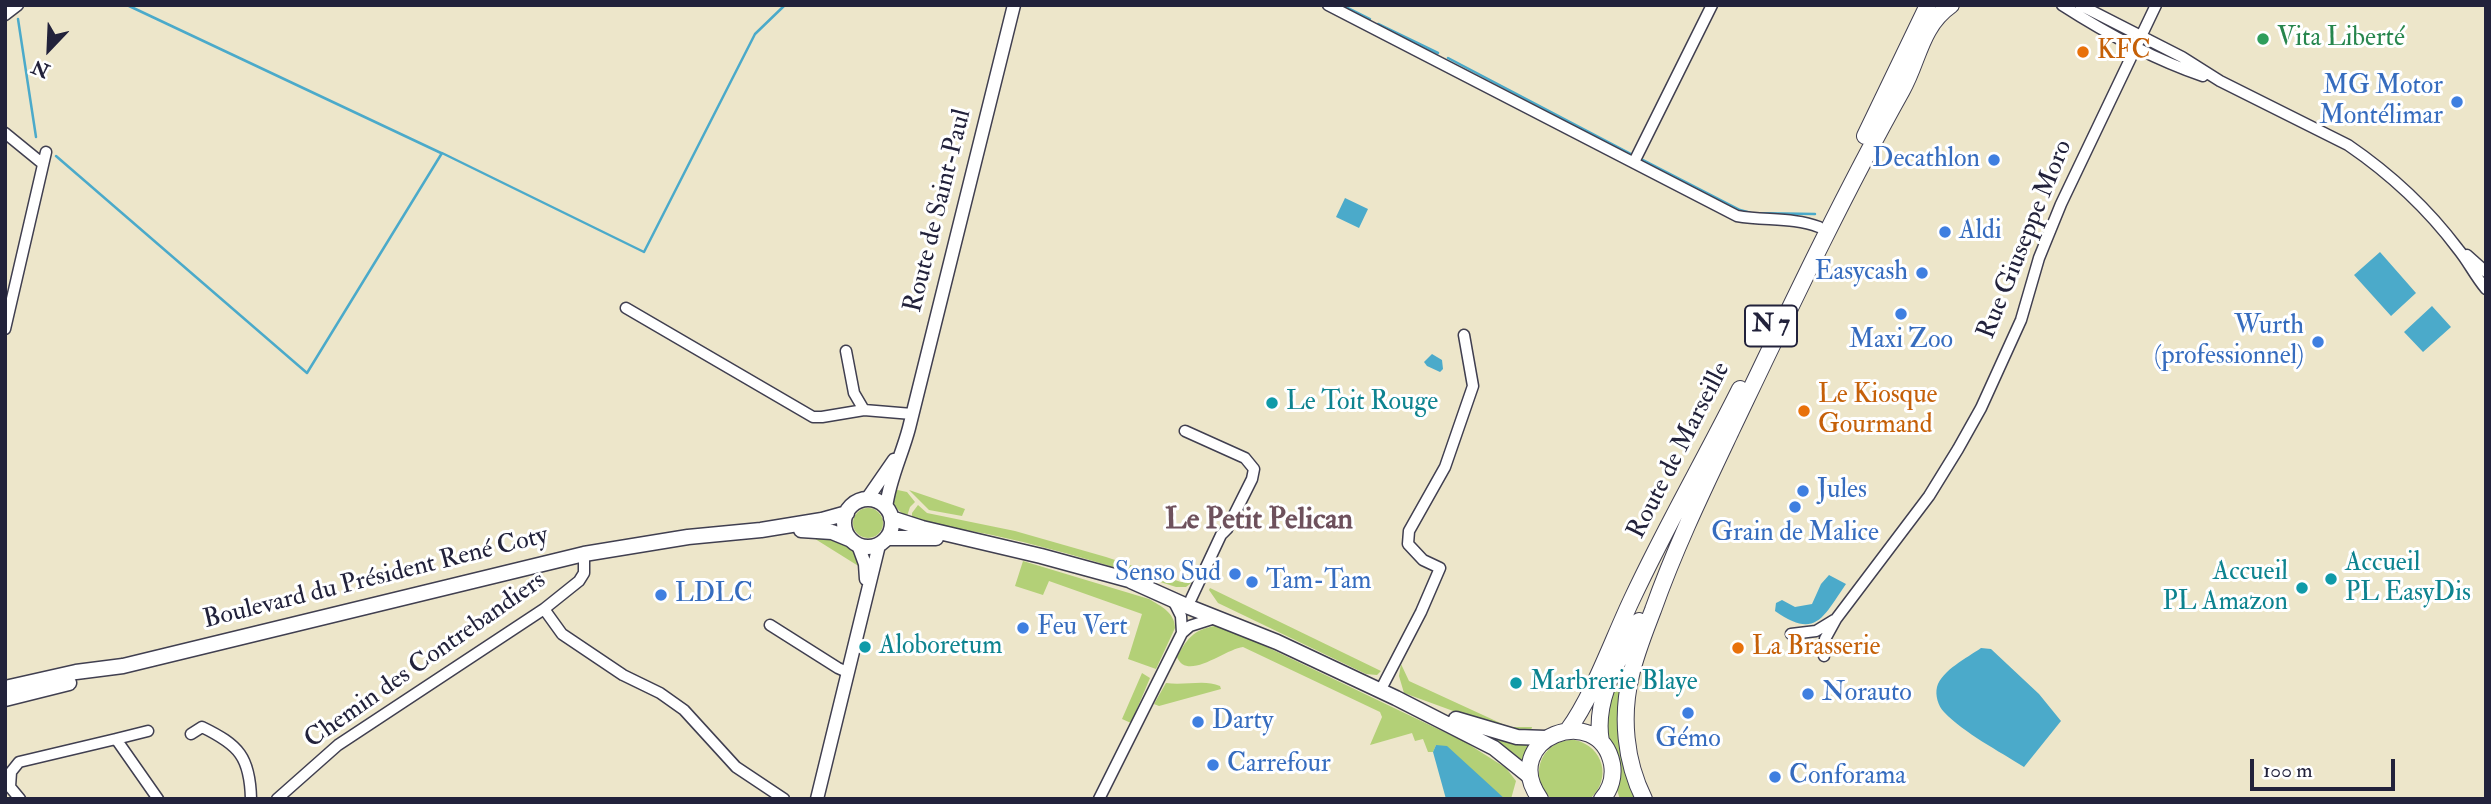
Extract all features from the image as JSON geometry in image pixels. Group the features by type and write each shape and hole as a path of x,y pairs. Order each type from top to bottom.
{"main road":[{"name":"Route de Marseille","path":"1568,730 1584,703 1632,598 1738,393 1928,5"},
{"name":"Route de Marseille","path":"1671,559 1827,230 1905,86 1929,29 1935,19 1951,5"},
{"path":"966,540 883,541 869,547 854,542 845,529 846,513 857,502 867,499 878,502 889,513 966,540 1041,556 1164,589 1234,617 1277,642"},
{"name":"Boulevard du Président René Coty","path":"5,688 76,671 123,666 583,554 688,537 761,530 822,520 846,513"},
{"path":"883,541 891,528 889,513"},
{"name":"Boulevard du Président René Coty","path":"761,530 815,530 854,542"},
{"name":"N 7","path":"1601,742 1599,715 1604,693 1671,559"},
{"name":"N 7","path":"1644,799 1633,771 1627,744 1627,698 1634,660 1671,559"},
{"path":"1131,581 1277,642 1396,698 1493,748 1534,791"},
{"path":"5,699 123,666"},
{"path":"1396,698 1494,733 1546,738 1568,730 1589,734 1601,742 1611,761 1614,791 1602,799"},
{"path":"1534,791 1533,755 1546,738"}],"street":[{"path":"5,15 18,5"},
{"name":"Route de Saint-Paul","path":"889,513 890,484 909,428 1014,5"},
{"path":"1328,5 1738,215 1752,219 1794,220 1819,227"},
{"path":"1634,162 1712,5"},
{"path":"2062,5 2106,33 2182,57 2220,81 2348,145 2397,182 2483,277 2486,289"},
{"path":"2080,5 2179,68 2220,81"},
{"name":"Rue Giuseppe Moro","path":"1824,656 1825,639 1836,619 1929,496 1981,408 2021,320 2039,258 2061,204 2156,5"},
{"path":"5,133 44,158 5,330"},
{"path":"626,308 813,417 864,410 912,414"},
{"path":"1380,691 1421,612 1440,568 1423,560 1408,544 1409,531 1445,467 1473,386 1464,335"},
{"path":"846,351 854,393 864,410"},
{"name":"Route de Saint-Paul","path":"867,499 894,461 909,428"},
{"path":"1185,431 1245,458 1254,469 1252,479 1227,529 1221,535 1191,599"},
{"path":"817,799 866,593 883,541"},
{"path":"854,542 865,564 866,593"},
{"name":"Chemin des Contrebandiers","path":"277,799 338,745 544,609 579,581 584,573 583,554"},
{"path":"1173,600 1181,617 1182,633"},
{"path":"544,609 562,634 622,675 660,693 684,709 736,767 784,799"},
{"path":"1099,799 1182,633 1190,626 1215,618"},
{"name":"Rue Giuseppe Moro","path":"1791,634 1816,631 1836,619"},
{"path":"770,625 847,671"},
{"path":"191,734 202,727 236,747 247,762 251,799"},
{"path":"20,799 10,787 11,772 19,762 148,731"},
{"path":"116,739 158,799"}],"green space":[{"path":"893,489 907,492 915,502 907,516 895,505"},
{"path":"909,490 965,509 962,516 929,510"},
{"path":"918,505 927,513 1015,531 1181,582 1190,580 1191,583 1186,587 1176,587 1045,548 912,519 912,513"},
{"path":"868,508 879,512 883,523 879,534 868,538 857,534 853,523 857,512"},
{"path":"812,537 832,537 844,542 854,553 860,567"},
{"path":"1023,561 1149,599 1166,610 1173,618 1175,628 1156,669 1128,659 1142,614 1049,581 1043,595 1015,586"},
{"path":"1210,588 1381,671 1377,675 1366,674 1218,603"},
{"path":"1644,620 1629,659 1638,799 1620,799 1617,790 1618,770 1604,732 1605,701"},
{"path":"1221,625 1465,742 1506,768 1516,781 1511,799 1505,799 1436,745 1433,752 1428,752 1423,739 1415,741 1412,733 1370,745 1382,717 1380,712 1243,647 1198,665 1182,664 1177,657 1189,638 1199,631"},
{"path":"1401,664 1409,681 1509,727 1532,727 1531,731 1508,731 1404,693 1399,676"},
{"path":"1142,673 1150,678 1131,723 1122,719"},
{"path":"1166,683 1207,683 1220,686 1221,689 1159,706 1154,704"},
{"path":"1470,729 1497,739 1529,744 1522,763"},
{"path":"1575,740 1593,749 1598,756 1603,773 1601,782 1590,799 1552,799 1540,780 1541,760 1554,745"}],"water":[{"path":"1345,198 1368,209 1359,228 1336,217"},
{"path":"2380,252 2416,293 2391,316 2354,275"},
{"path":"2432,306 2451,327 2423,352 2404,332"},
{"path":"1432,354 1442,360 1443,369 1440,372 1424,362"},
{"path":"1829,575 1846,584 1817,621 1800,624 1775,611 1776,603 1782,600 1795,607 1812,604 1821,584"},
{"path":"1981,648 1991,649 2039,694 2061,721 2024,767 1961,727 1939,704 1937,687 1944,675"},
{"path":"1436,745 1447,746 1505,799 1446,799 1433,752"}],"waterway":[{"path":"127,5 441,153"},
{"path":"56,156 307,373 442,153 644,252 755,34 785,5"},
{"path":"1342,5 1370,19"},
{"path":"18,19 36,137"},
{"path":"1378,24 1438,53"},
{"path":"1448,58 1631,154"},
{"path":"1643,160 1740,210 1751,213 1815,214"}],"place":[{"name":"Vita Liberté","path":"2263,39"},
{"name":"KFC","path":"2083,52"},
{"name":"MG Motor Montélimar","path":"2457,102"},
{"name":"Decathlon","path":"1994,160"},
{"name":"Aldi","path":"1945,232"},
{"name":"Easycash","path":"1922,273"},
{"name":"Maxi Zoo","path":"1901,314"},
{"name":"Wurth (professionnel)","path":"2318,342"},
{"name":"Le Toit Rouge","path":"1272,403"},
{"name":"Le Kiosque Gourmand","path":"1804,411"},
{"name":"Jules","path":"1803,491"},
{"name":"Grain de Malice","path":"1795,507"},
{"name":"Senso Sud","path":"1235,574"},
{"name":"Accueil PL EasyDis","path":"2331,579"},
{"name":"Tam-Tam","path":"1252,582"},
{"name":"Accueil PL Amazon","path":"2302,588"},
{"name":"LDLC","path":"661,595"},
{"name":"Feu Vert","path":"1023,628"},
{"name":"Aloboretum","path":"865,647"},
{"name":"La Brasserie","path":"1738,648"},
{"name":"Marbrerie Blaye","path":"1516,683"},
{"name":"Norauto","path":"1808,694"},
{"name":"Gémo","path":"1688,713"},
{"name":"Darty","path":"1198,722"},
{"name":"Carrefour","path":"1213,765"},
{"name":"Conforama","path":"1775,777"}],"district":[{"name":"Le Petit Pelican","path":"1259,522"}]}
